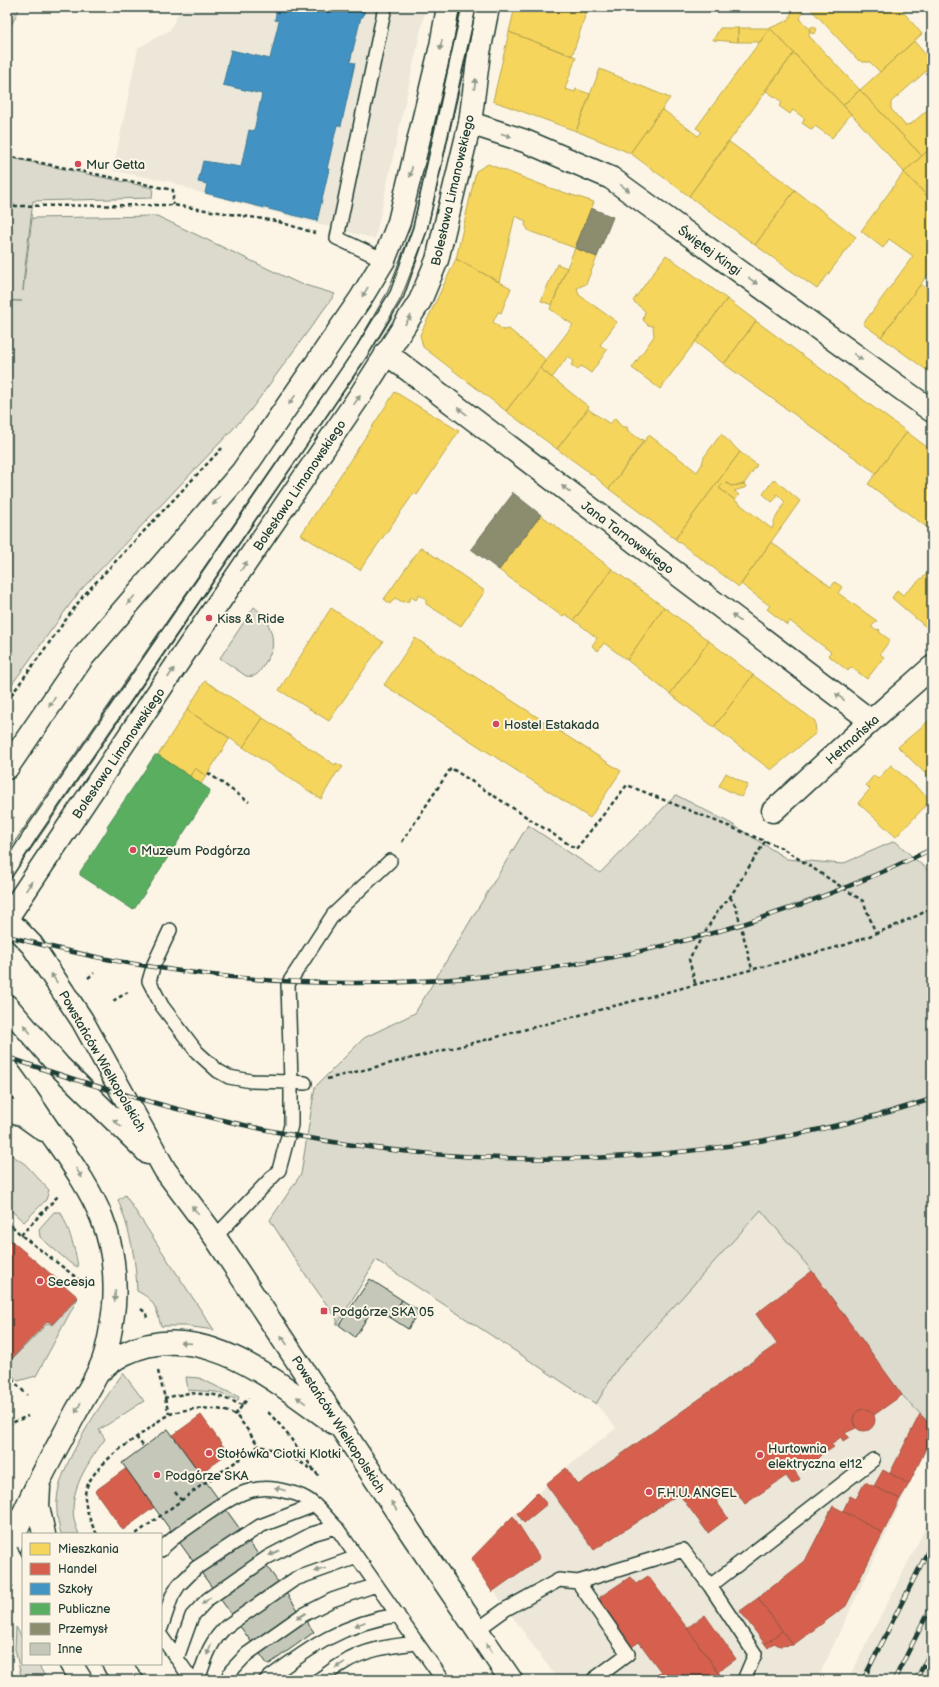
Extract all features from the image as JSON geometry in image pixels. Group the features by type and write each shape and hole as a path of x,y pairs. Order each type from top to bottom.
{"street":[{"path":"7,768 83,657 242,472 361,298 384,260 400,222 441,46 448,7"},
{"name":"Bolesława Limanowskiego","path":"7,918 189,646 361,394 420,301 437,260 470,123 479,53 488,7"},
{"name":"Świętej Kingi","path":"470,123 525,141 611,178 932,411"},
{"name":"Jana Tarnowskiego","path":"386,353 871,721"},
{"name":"Hetmańska","path":"773,811 932,667"},
{"name":"Powstańców Wielkopolskich","path":"7,918 32,945 82,1020 165,1170 215,1237 345,1431 415,1539 511,1680"},
{"name":"Powstańców Wielkopolskich","path":"7,1006 59,1066 165,1170"},
{"path":"7,1070 24,1092 81,1175 93,1196 103,1219 111,1246 115,1282 113,1319 103,1361 40,1480 14,1535 7,1556"},
{"path":"7,1109 32,1120 57,1142"},
{"path":"96,1374 110,1362 123,1354 153,1344 196,1344 219,1351 250,1366 280,1385 345,1431"},
{"path":"40,1480 38,1506 44,1533"},
{"path":"7,1553 22,1579"},
{"path":"72,1665 81,1680"},
{"path":"115,1665 123,1680"}],"lane":[{"path":"384,260 337,238 385,7"},
{"path":"7,871 360,354 396,294 420,229 469,7"},
{"path":"215,1237 279,1170 291,1125 288,984 333,915 390,861"},
{"path":"170,930 154,964 149,981 162,1006 197,1052 218,1071 229,1077 251,1082 305,1083"},
{"path":"710,1586 873,1460"},
{"path":"162,1549 169,1542 221,1504 237,1495 255,1488 277,1488 305,1498 315,1505 336,1527 443,1680"},
{"path":"162,1625 175,1590 183,1579 196,1568 260,1526 315,1505"},
{"path":"177,1658 192,1616 208,1599 268,1556 312,1534 336,1527"},
{"path":"477,1630 506,1609 559,1580 578,1582 683,1550 710,1586 755,1654 744,1680"},
{"path":"198,1680 212,1643 220,1632 227,1626 295,1579 357,1558"},
{"path":"578,1582 628,1654 593,1680"},
{"path":"227,1680 231,1671 241,1659 301,1616 332,1600 376,1585"},
{"path":"266,1680 325,1638 376,1618 398,1615"},
{"path":"162,1637 192,1680"},
{"path":"318,1680 343,1663 360,1655 379,1648 417,1643"},
{"path":"125,1665 137,1680"}],"path":[{"path":"7,156 173,190 173,205"},
{"path":"7,206 173,205 276,221 337,238"},
{"path":"7,701 83,596 224,446"},
{"path":"390,861 451,768 576,849 627,785 782,848 863,901 876,934"},
{"path":"208,773 249,802"},
{"path":"695,983 689,959 717,912 730,896 770,834"},
{"path":"730,896 736,907 752,969"},
{"path":"305,1083 489,1039 695,983 845,945 876,934 932,908"},
{"path":"86,979 94,973"},
{"path":"113,1001 131,991"},
{"path":"22,1235 61,1193"},
{"path":"7,1221 22,1235 89,1288"},
{"path":"137,1305 146,1313 148,1319"},
{"path":"157,1369 164,1369"},
{"path":"7,1374 27,1395"},
{"path":"160,1377 169,1414"},
{"path":"164,1398 189,1394 215,1395 243,1405"},
{"path":"236,1415 249,1396 254,1399"},
{"path":"262,1407 282,1427 321,1479"},
{"path":"97,1533 88,1514 85,1494 93,1476 113,1453 169,1414 192,1409 214,1409 236,1415 259,1446"},
{"path":"7,1425 28,1416"},
{"path":"136,1437 144,1447"},
{"path":"175,1492 181,1500"}],"shaded area":[{"path":"7,7 20,7 7,34"},
{"path":"181,7 426,7 375,239 204,194 168,181 113,171 138,48 170,30"},
{"path":"7,157 153,188 152,198 33,201 23,291 32,218 157,216 298,283 335,294 250,411 79,592 7,691 7,301 22,301 7,300"},
{"path":"254,607 269,625 273,643 267,660 260,671 255,676 246,676 220,658"},
{"path":"676,795 730,823 787,859 842,864 895,841 932,874 932,1426 902,1395 812,1271 761,1210 618,1368 596,1404 376,1260 337,1325 337,1319 298,1264 270,1220 301,1174 315,1087 364,1038 415,1013 528,825 600,873"},
{"path":"7,1152 25,1164 49,1190 46,1200 24,1222 7,1207"},
{"path":"125,1195 214,1330 186,1326 161,1326 154,1305 148,1298 137,1291 132,1245 118,1200"},
{"path":"761,1210 812,1271 902,1395 932,1427 932,1437 817,1680 558,1680 471,1559 513,1516 567,1467 616,1428 596,1404 618,1368"},
{"path":"54,1212 61,1212 67,1225 78,1267 70,1263 40,1237 39,1229"},
{"path":"78,1298 36,1376 18,1381 7,1370 7,1364 48,1323 52,1325"},
{"path":"123,1373 144,1401 99,1430 105,1439 84,1472 74,1496 74,1521 79,1533 61,1533 57,1500 65,1469 83,1434"},
{"path":"186,1377 199,1378 239,1397 238,1400 216,1392 188,1390"},
{"path":"932,1515 932,1680 848,1680"},
{"path":"16,1627 22,1637 22,1665 39,1665 47,1680 22,1680 15,1649"}],"building: Mieszkania":[{"path":"515,7 588,7 572,56 509,32"},
{"path":"793,7 803,7 800,20 810,29 809,36 860,90 843,105 770,28 789,20"},
{"path":"809,7 899,7 922,34 880,72 870,62 859,61"},
{"path":"813,26 816,27 816,33 813,34 810,33 809,30 810,27"},
{"path":"720,28 738,28 738,42 713,40"},
{"path":"738,28 770,28 760,42 738,42"},
{"path":"770,28 794,53 689,196 630,153 662,109 698,136 702,132 696,128"},
{"path":"509,32 576,57 565,89 575,92 576,89 590,94 576,131 493,101"},
{"path":"914,41 932,62 932,66 891,102 891,109 905,125 911,124 932,106 932,147 922,156 860,90"},
{"path":"794,53 851,114 832,138 815,126 812,130 802,123 805,119 793,110 790,114 779,106 782,102 765,90"},
{"path":"600,69 670,98 630,153 576,131"},
{"path":"860,90 922,156 904,172 843,105"},
{"path":"728,141 795,190 755,245 689,196"},
{"path":"932,147 932,201 904,172"},
{"path":"488,164 550,188 594,202 575,248 529,231 525,225 526,221 515,216 499,282 456,259 476,171"},
{"path":"904,172 932,201 932,269 881,337 863,324 913,256 889,239 883,248 861,231"},
{"path":"795,190 856,237 817,289 755,245"},
{"path":"575,248 597,257 586,284 577,288 579,295 617,322 600,345 607,350 591,373 581,366 578,370 571,365 574,361 568,356 552,378 540,368 573,325 550,309"},
{"path":"666,255 727,299 660,389 632,368 654,336 653,326 648,325 643,320 645,311 633,301"},
{"path":"456,259 511,288 501,313 498,312 493,322 503,330 509,329 546,360 506,411 423,347 420,335"},
{"path":"557,264 567,268 552,305 541,301"},
{"path":"921,284 932,292 932,374 881,337"},
{"path":"727,299 756,321 724,364 695,342"},
{"path":"756,321 907,432 876,473 724,364"},
{"path":"540,368 589,407 557,449 506,411"},
{"path":"395,392 459,431 417,495 414,493 360,570 301,535"},
{"path":"588,409 610,424 615,418 624,428 625,426 628,428 627,430 641,440 644,440 609,489 591,473 590,474 557,449"},
{"path":"907,432 932,451 932,531 868,484"},
{"path":"721,434 740,452 675,539 609,489 649,435 697,472 704,457"},
{"path":"740,452 757,465 744,484 731,486 725,482 719,488 772,529 775,519 785,502 777,494 775,495 777,497 772,502 763,494 774,479 800,501 739,587 675,539"},
{"path":"725,482 731,486 744,484 747,487 734,491 739,495 735,500 719,488"},
{"path":"541,515 612,569 574,620 565,614 563,617 499,570"},
{"path":"771,542 831,587 835,582 842,587 838,593 877,621 871,627 876,630 880,630 879,632 890,640 880,654 884,657 867,679 851,667 848,671 828,655 831,652 790,621 787,625 767,609 770,606 741,584"},
{"path":"421,547 485,591 461,626 426,604 426,599 419,595 416,600 411,597 409,601 403,602 395,598 390,604 384,599"},
{"path":"612,569 664,607 627,660 604,643 598,651 592,646 597,638 574,620"},
{"path":"932,569 932,624 927,628 892,598 897,590 903,595"},
{"path":"664,607 709,641 670,694 627,660"},
{"path":"331,608 383,642 329,721 279,690"},
{"path":"415,638 621,771 590,818 384,685"},
{"path":"709,641 753,675 714,727 670,694"},
{"path":"753,675 815,721 816,733 771,770 714,727"},
{"path":"205,681 263,718 243,747 187,710"},
{"path":"187,710 230,738 206,776 195,768 190,776 158,755"},
{"path":"263,718 335,765 336,763 343,767 338,773 337,772 321,799 243,747"},
{"path":"932,718 932,780 898,747"},
{"path":"891,765 931,800 896,837 858,803 870,789 866,785 874,775 878,779"},
{"path":"195,768 206,776 201,784 190,776"},
{"path":"726,773 748,785 741,797 719,786"}],"building: Handel":[{"path":"7,1237 78,1297 52,1324 48,1321 8,1362 7,1361"},
{"path":"812,1271 902,1395 874,1415 869,1410 863,1409 858,1411 854,1415 853,1421 856,1428 845,1433 849,1437 843,1441 841,1437 831,1444 834,1447 828,1451 827,1449 816,1460 812,1459 794,1470 800,1479 792,1484 786,1476 745,1504 734,1488 716,1501 728,1518 708,1533 679,1494 594,1550 546,1484 566,1468 578,1485 777,1344 756,1314"},
{"path":"864,1409 872,1412 875,1420 872,1428 864,1431 856,1428 853,1420 856,1412"},
{"path":"920,1414 932,1427 932,1436 909,1484 890,1473"},
{"name":"Podgórze SKA","path":"201,1415 228,1453 123,1530 95,1491 139,1459 135,1454 154,1440 158,1446"},
{"path":"883,1470 909,1484 900,1499 874,1486"},
{"path":"865,1482 900,1499 883,1533 843,1511 850,1496 856,1499"},
{"path":"537,1493 547,1504 524,1523 517,1513"},
{"path":"833,1506 883,1533 846,1606 793,1645 758,1598 805,1561"},
{"path":"513,1516 540,1558 492,1592 471,1559"},
{"path":"648,1576 724,1680 667,1680 639,1642 629,1649 607,1618 610,1616 600,1603 600,1597 630,1577 636,1584"},
{"path":"758,1598 782,1631 765,1644 740,1611"},
{"path":"705,1615 736,1659 718,1672 687,1628"},
{"path":"782,1631 793,1645 780,1646 774,1643 768,1648 765,1644"},
{"path":"661,1672 667,1680 650,1680"}],"building: Szkoły":[{"path":"277,7 365,7 363,17 361,17 350,62 355,63 341,126 337,125 317,221 205,193 207,184 198,182 203,161 241,167 249,130 254,131 262,94 223,85 231,50 270,59 279,21 275,20"}],"building: Publiczne":[{"name":"Muzeum Podgórza","path":"155,755 158,755 210,790 210,792 135,908 132,909 80,875 80,872 108,829 107,826"}],"building: Przemysł":[{"path":"591,208 613,217 597,257 575,248"},
{"path":"512,492 541,515 499,570 471,549 512,495"}],"building: Inne":[{"path":"370,1279 402,1300 391,1318 374,1307 355,1337 339,1325"},
{"path":"402,1300 419,1311 408,1329 391,1318"},
{"path":"168,1429 314,1632 268,1665 122,1463"}],"tram line":[{"path":"7,853 354,350 388,291 413,226 461,7"},
{"path":"7,884 364,362 401,298 427,231 468,51 476,7"}],"railway":[{"path":"7,936 77,953 129,963 247,978 348,983 448,979 548,968 647,949 745,923 840,890 932,849"},
{"path":"7,1057 132,1097 260,1129 346,1144 420,1153 494,1158 568,1159 642,1155 715,1148 788,1136 861,1120 932,1099"},
{"path":"863,1680 932,1543"},
{"path":"894,1680 932,1605"},
{"path":"916,1680 932,1649"}],"place":[{"name":"Mur Getta","path":"78,164"},
{"name":"Kiss & Ride","path":"209,618"},
{"name":"Hostel Estakada","path":"496,724"},
{"name":"Muzeum Podgórza","path":"133,850"},
{"name":"Secesja","path":"40,1281"},
{"name":"Podgórze SKA 05","path":"324,1311"},
{"name":"Stołówka Ciotki Klotki","path":"209,1453"},
{"name":"Hurtownia elektryczna el12","path":"760,1455"},
{"name":"Podgórze SKA","path":"157,1475"},
{"name":"F.H.U. ANGEL","path":"649,1492"}]}
